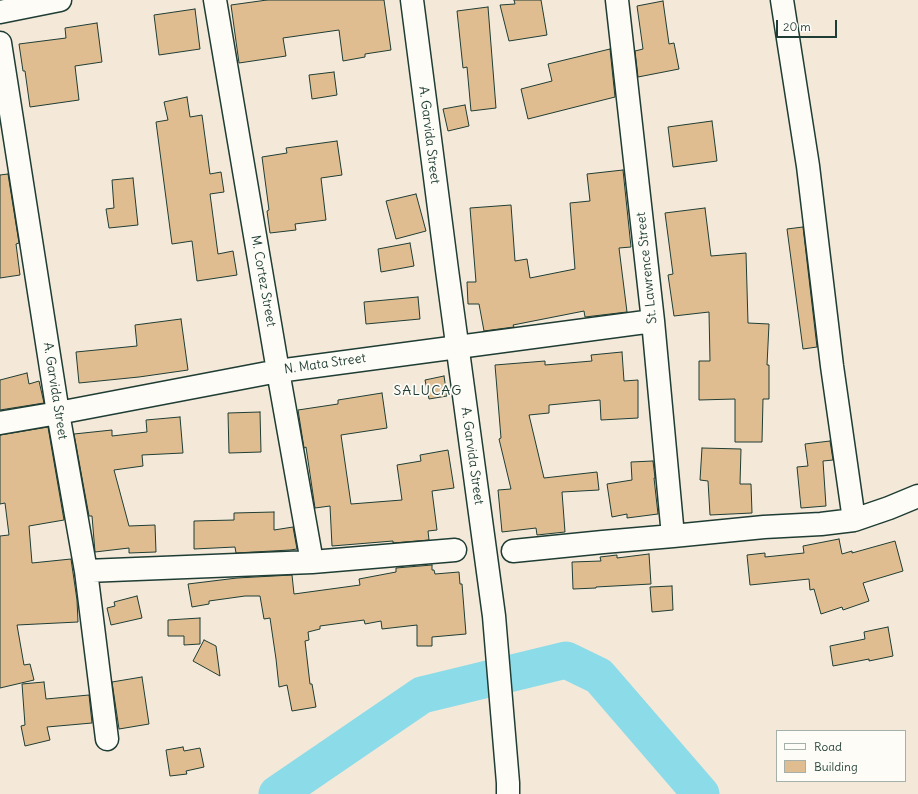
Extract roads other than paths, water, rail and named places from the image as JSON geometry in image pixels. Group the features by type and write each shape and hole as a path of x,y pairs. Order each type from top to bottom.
{"street":[{"path":"0,12 60,0"},
{"name":"M. Cortez Street","path":"215,0 312,562"},
{"name":"A. Garvida Street","path":"412,0 494,616 508,788"},
{"name":"St. Lawrence Street","path":"617,0 653,321 673,536"},
{"path":"782,0 808,166 832,366 854,520"},
{"name":"A. Garvida Street","path":"0,43 58,413 86,571 107,739"},
{"name":"N. Mata Street","path":"0,423 278,371 653,321"},
{"path":"513,551 854,520 918,496"},
{"path":"86,571 312,562 455,550"}],"waterway":[{"path":"277,794 422,695 566,660 599,676 701,794"}],"district":[{"name":"SALUCAG","path":"428,391"}]}
